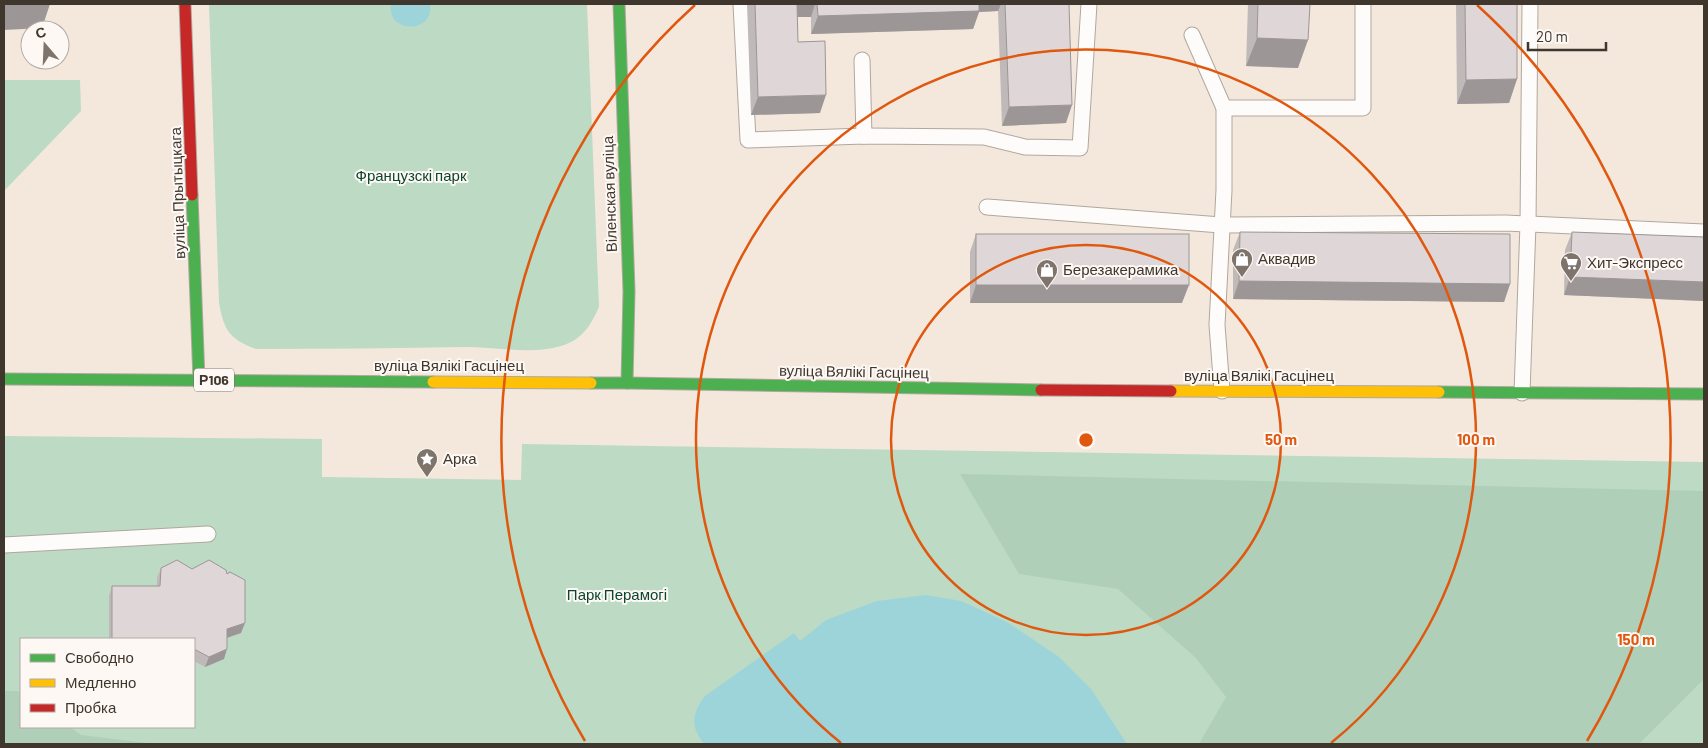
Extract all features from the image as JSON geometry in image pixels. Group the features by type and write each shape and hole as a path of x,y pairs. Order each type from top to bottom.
{"main road":[{"name":"вуліца Прытыцкага","path":"185,4 199,380"},
{"name":"Віленская вуліца","path":"619,4 628,281 627,382"},
{"name":"вуліца Вялікі Гасцінец","path":"4,379 627,382 1000,390 1704,394"}],"lane":[{"path":"741,4 748,140 864,136 984,137 1025,147 1080,148 1089,4"},
{"path":"1224,108 1363,108 1363,4"},
{"path":"1522,393 1528,224 1530,4"},
{"path":"1192,35 1224,108 1224,190 1217,325 1222,391"},
{"path":"862,60 864,136"},
{"path":"987,207 1221,225 1528,224 1704,232"},
{"path":"4,545 208,534"}],"green space":[{"name":"Французскі парк","path":"209,4 587,4 599,307 585,331 575,340 561,346 538,350 466,347 256,349 234,337 226,327 219,303"},
{"path":"4,80 80,80 81,111 4,191"},
{"name":"Парк Перамогі","path":"4,436 322,439 322,477 521,480 522,444 1704,462 1704,744 4,744"},
{"path":"960,474 1704,491 1704,679 1639,744 1201,744 1200,742 1226,697 1196,658 1118,589 1019,574"},
{"path":"4,691 18,691 20,693 20,728 71,728 81,735 155,744 4,744"}],"water":[{"path":"391,4 430,4 430,14 419,25 402,25 391,14"},
{"path":"926,595 961,601 1007,622 1059,657 1091,689 1127,744 704,744 699,738 694,720 697,709 705,696 794,633 800,641 826,620 877,601"}],"building":[{"path":"755,4 797,4 798,42 825,41 826,95 758,97"},
{"path":"817,4 979,4 979,11 818,16"},
{"path":"1005,4 1069,4 1072,105 1009,107"},
{"path":"1258,4 1310,4 1308,40 1257,38"},
{"path":"1465,4 1517,4 1517,79 1466,80"},
{"path":"1240,232 1510,234 1510,284 1239,281"},
{"path":"1572,232 1704,237 1704,282 1570,277"},
{"path":"976,234 1189,234 1189,285 976,285"},
{"path":"177,560 192,569 209,560 226,570 227,574 230,572 245,580 245,623 227,629 227,649 209,657 195,650 195,638 112,638 112,586 160,586 161,568"}],"traffic: fast":[{"path":"591,383 627,383 629,291 619,4"},
{"path":"192,195 199,380"},
{"path":"4,379 433,382"},
{"path":"627,383 1041,390"},
{"path":"1439,392 1704,394"}],"traffic: slow":[{"path":"433,382 591,383"},
{"path":"1171,391 1439,392"}],"traffic: jam":[{"path":"185,4 192,195"},
{"path":"1041,390 1171,391"}],"place":[{"name":"Аквадив","path":"1242,278"},
{"name":"Хит-Экспресс","path":"1571,282"},
{"name":"Березакерамика","path":"1047,289"},
{"name":"Арка","path":"427,478"}]}
